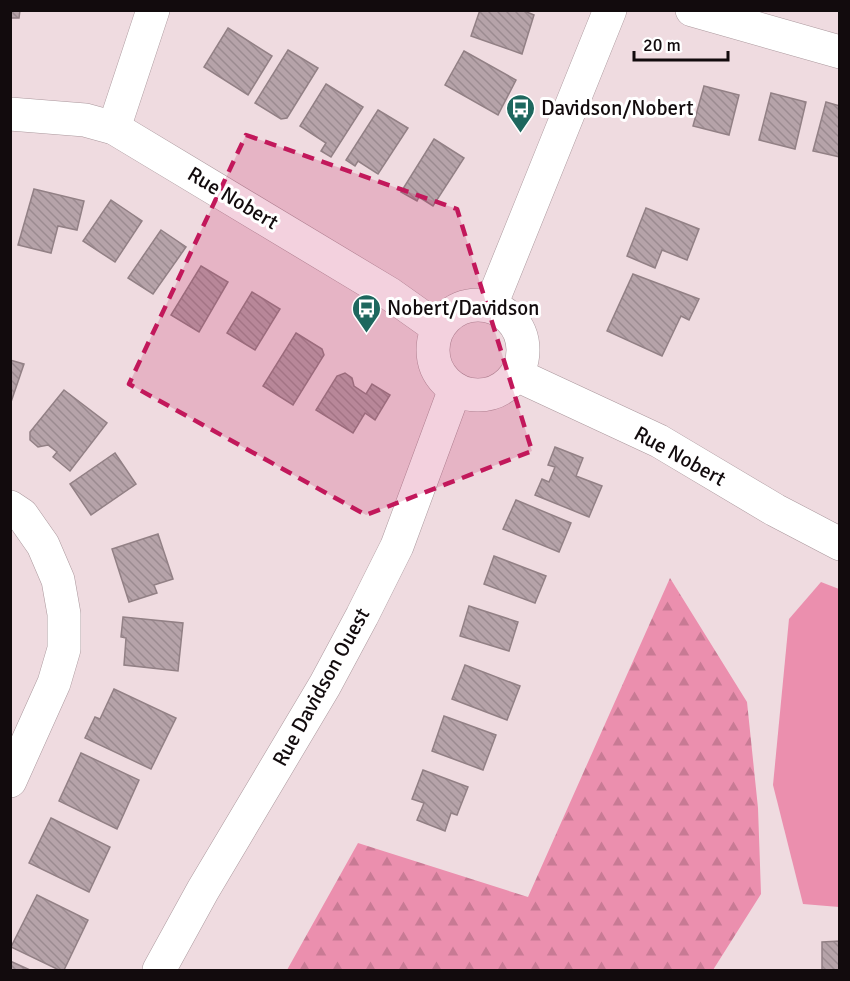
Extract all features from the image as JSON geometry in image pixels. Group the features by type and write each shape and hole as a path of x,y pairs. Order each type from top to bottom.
{"street":[{"path":"114,128 153,10"},
{"path":"491,305 610,10"},
{"path":"692,10 840,52"},
{"name":"Rue Nobert","path":"10,114 86,120 114,128 390,294 438,328"},
{"path":"469,304 491,305 510,316 522,335 523,357 517,375 497,391 476,395 455,389 439,374 432,353 438,328 449,314 469,304"},
{"name":"Rue Nobert","path":"517,375 659,441 775,510 840,544"},
{"name":"Rue Davidson Ouest","path":"159,970 203,890 325,685 362,616 397,546 455,389"},
{"path":"10,507 22,515 43,545 58,580 64,614 63,648 54,683 10,781"}],"highlighted area":[{"path":"246,135 457,209 532,451 366,515 129,384"}],"green space":[{"path":"670,578 747,702 758,808 761,894 713,970 287,970 358,843 528,897"},
{"path":"821,582 839,589 839,907 803,904 773,785 789,619"}],"building":[{"path":"10,10 20,10 19,18 10,18"},
{"path":"480,10 522,10 534,15 522,54 471,36"},
{"path":"228,28 272,56 248,95 204,67"},
{"path":"288,50 318,68 287,118 281,119 255,103"},
{"path":"464,51 516,80 498,115 445,85"},
{"path":"326,84 363,107 331,157 321,151 326,143 300,126"},
{"path":"704,86 739,95 729,135 693,126"},
{"path":"771,93 806,102 795,149 759,140"},
{"path":"826,102 840,106 840,157 813,151"},
{"path":"378,110 408,128 378,174 358,161 355,166 346,160"},
{"path":"434,139 464,158 433,206 419,197 417,201 401,192"},
{"path":"34,189 84,201 77,230 58,226 51,253 18,245"},
{"path":"111,200 142,221 115,262 83,241"},
{"path":"646,208 699,229 687,260 662,250 655,268 627,256"},
{"path":"161,230 186,247 153,294 128,278"},
{"path":"201,266 228,282 199,332 171,315"},
{"path":"633,274 699,299 689,320 681,316 662,356 607,331"},
{"path":"252,292 280,309 255,350 227,333"},
{"path":"296,333 322,349 324,355 293,405 263,386"},
{"path":"10,360 24,364 10,405"},
{"path":"345,373 352,378 354,386 366,394 372,384 390,395 375,420 365,413 353,433 316,410 337,376"},
{"path":"64,390 107,423 70,471 53,457 57,452 48,445 38,447 30,440 30,432"},
{"path":"555,447 583,458 576,476 602,486 589,517 535,495 542,479 549,482 555,467 548,465"},
{"path":"115,453 136,484 91,515 70,484"},
{"path":"516,500 571,523 559,552 503,529"},
{"path":"158,534 173,579 154,585 157,593 129,602 112,549"},
{"path":"494,556 546,576 535,603 484,584"},
{"path":"469,606 518,622 509,651 460,636"},
{"path":"123,617 183,623 178,671 124,665 126,638 121,637"},
{"path":"465,665 520,686 507,720 452,699"},
{"path":"114,689 176,718 151,769 85,738 95,717 100,719"},
{"path":"444,716 496,735 483,770 432,751"},
{"path":"81,753 139,780 117,829 59,801"},
{"path":"423,770 468,787 457,815 451,813 445,831 417,820 424,803 412,799"},
{"path":"51,818 110,847 89,892 29,863"},
{"path":"37,895 88,920 64,970 59,970 11,947"},
{"path":"840,941 840,970 822,970 822,942"},
{"path":"10,961 30,970 10,970"}],"place":[{"name":"Davidson/Nobert","path":"520,134"},
{"name":"Nobert/Davidson","path":"366,334"}]}
